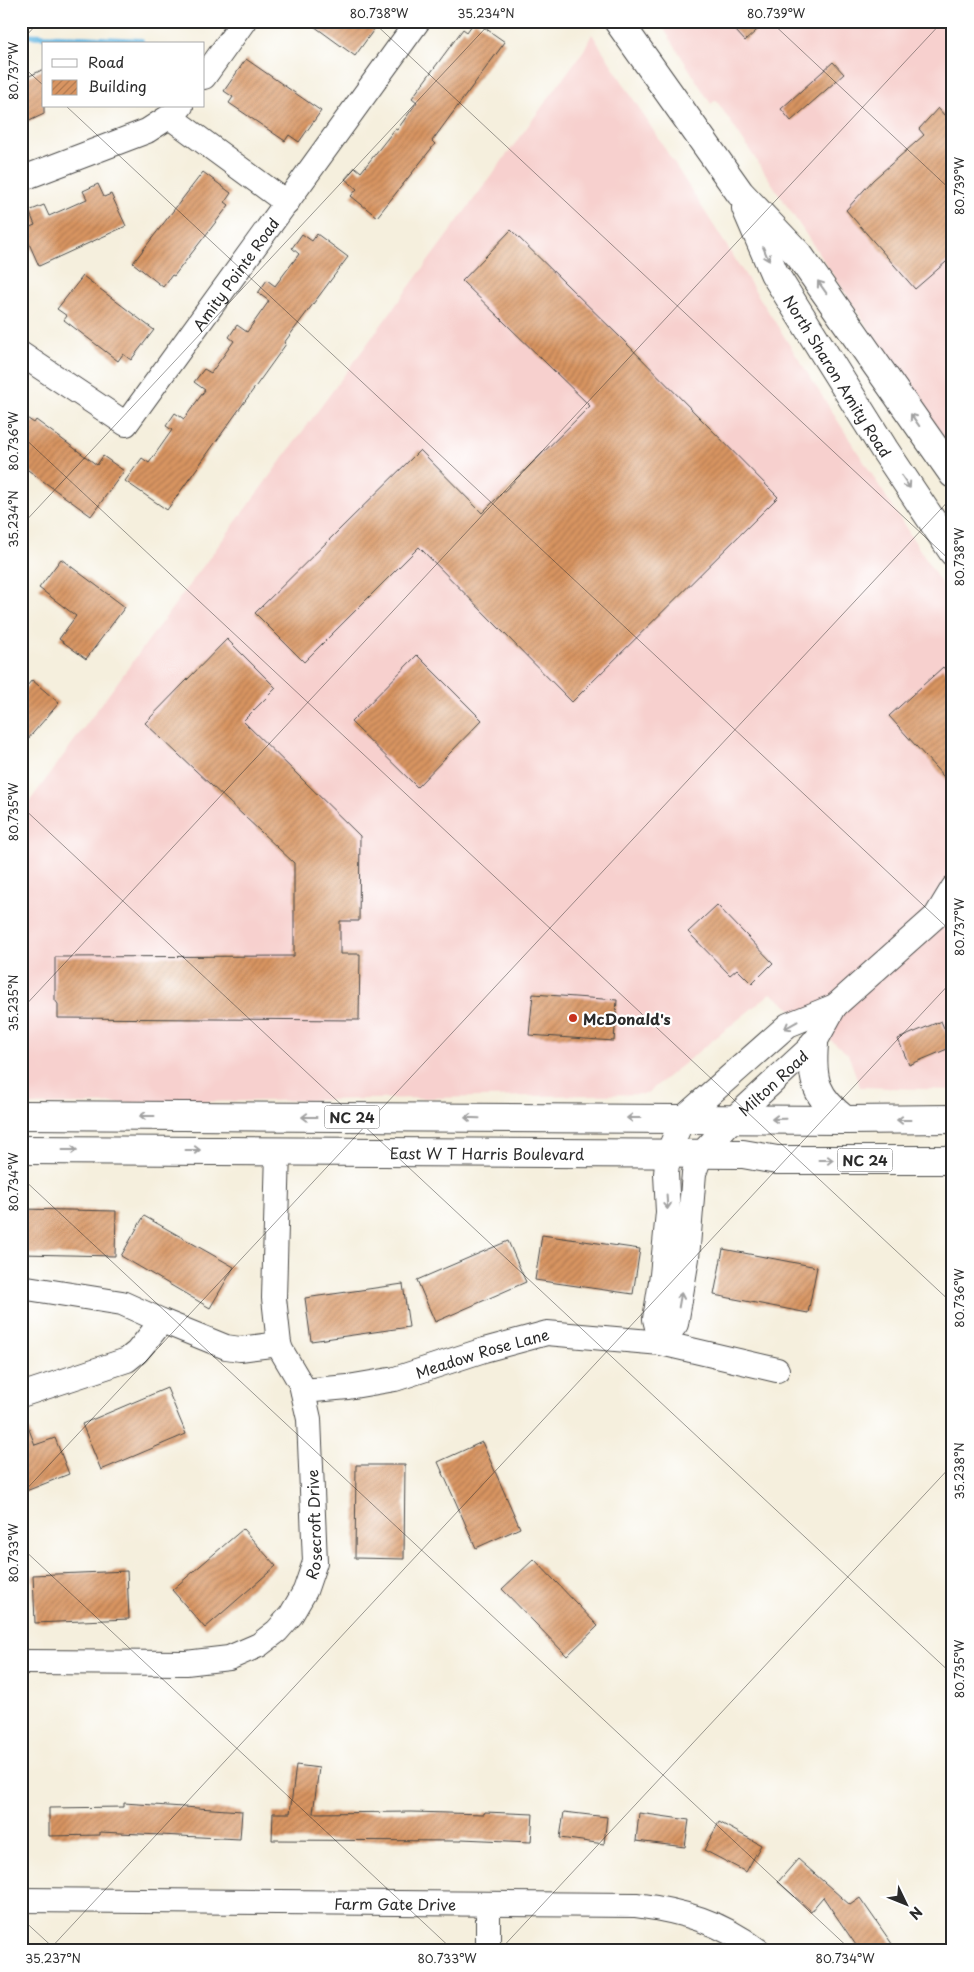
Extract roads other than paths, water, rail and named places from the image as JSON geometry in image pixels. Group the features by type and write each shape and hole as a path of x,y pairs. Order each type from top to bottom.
{"main road":[{"name":"North Sharon Amity Road","path":"618,21 740,193 799,255 953,474"},
{"name":"North Sharon Amity Road","path":"740,193 774,274 884,449 953,552"},
{"path":"814,1044 813,1075 817,1089 827,1104 845,1120"},
{"name":"NC 24","path":"21,1115 953,1119"},
{"name":"East W T Harris Boulevard","path":"21,1150 668,1153 744,1154 777,1160 953,1160"}],"street":[{"path":"205,76 244,21"},
{"name":"Amity Pointe Road","path":"21,354 126,424 418,21"},
{"path":"21,179 147,131 175,112 287,203"},
{"name":"Milton Road","path":"683,1118 788,1025 835,1006 944,913 953,888"},
{"name":"Milton Road","path":"701,1154 733,1118 814,1044 835,1006"},
{"path":"661,1343 656,1319 668,1212 666,1174 668,1153 683,1118"},
{"name":"Rosecroft Drive","path":"21,1662 186,1663 230,1658 260,1646 277,1631 298,1605 305,1592 315,1562 309,1419 298,1378 279,1344 274,1298 278,1151"},
{"path":"661,1343 676,1324 687,1258 694,1173 701,1154"},
{"path":"21,1287 122,1303 226,1348 240,1349 279,1344"},
{"path":"21,1395 127,1360 137,1352 162,1321"},
{"name":"Meadow Rose Lane","path":"303,1391 348,1387 395,1379 484,1350 547,1333 661,1343 777,1370"},
{"name":"Farm Gate Drive","path":"21,1900 636,1905 671,1910 720,1927 759,1951"},
{"path":"488,1904 488,1951"}],"waterway":[{"path":"21,35 141,41"}],"place":[{"name":"McDonald's","path":"573,1018"}]}
